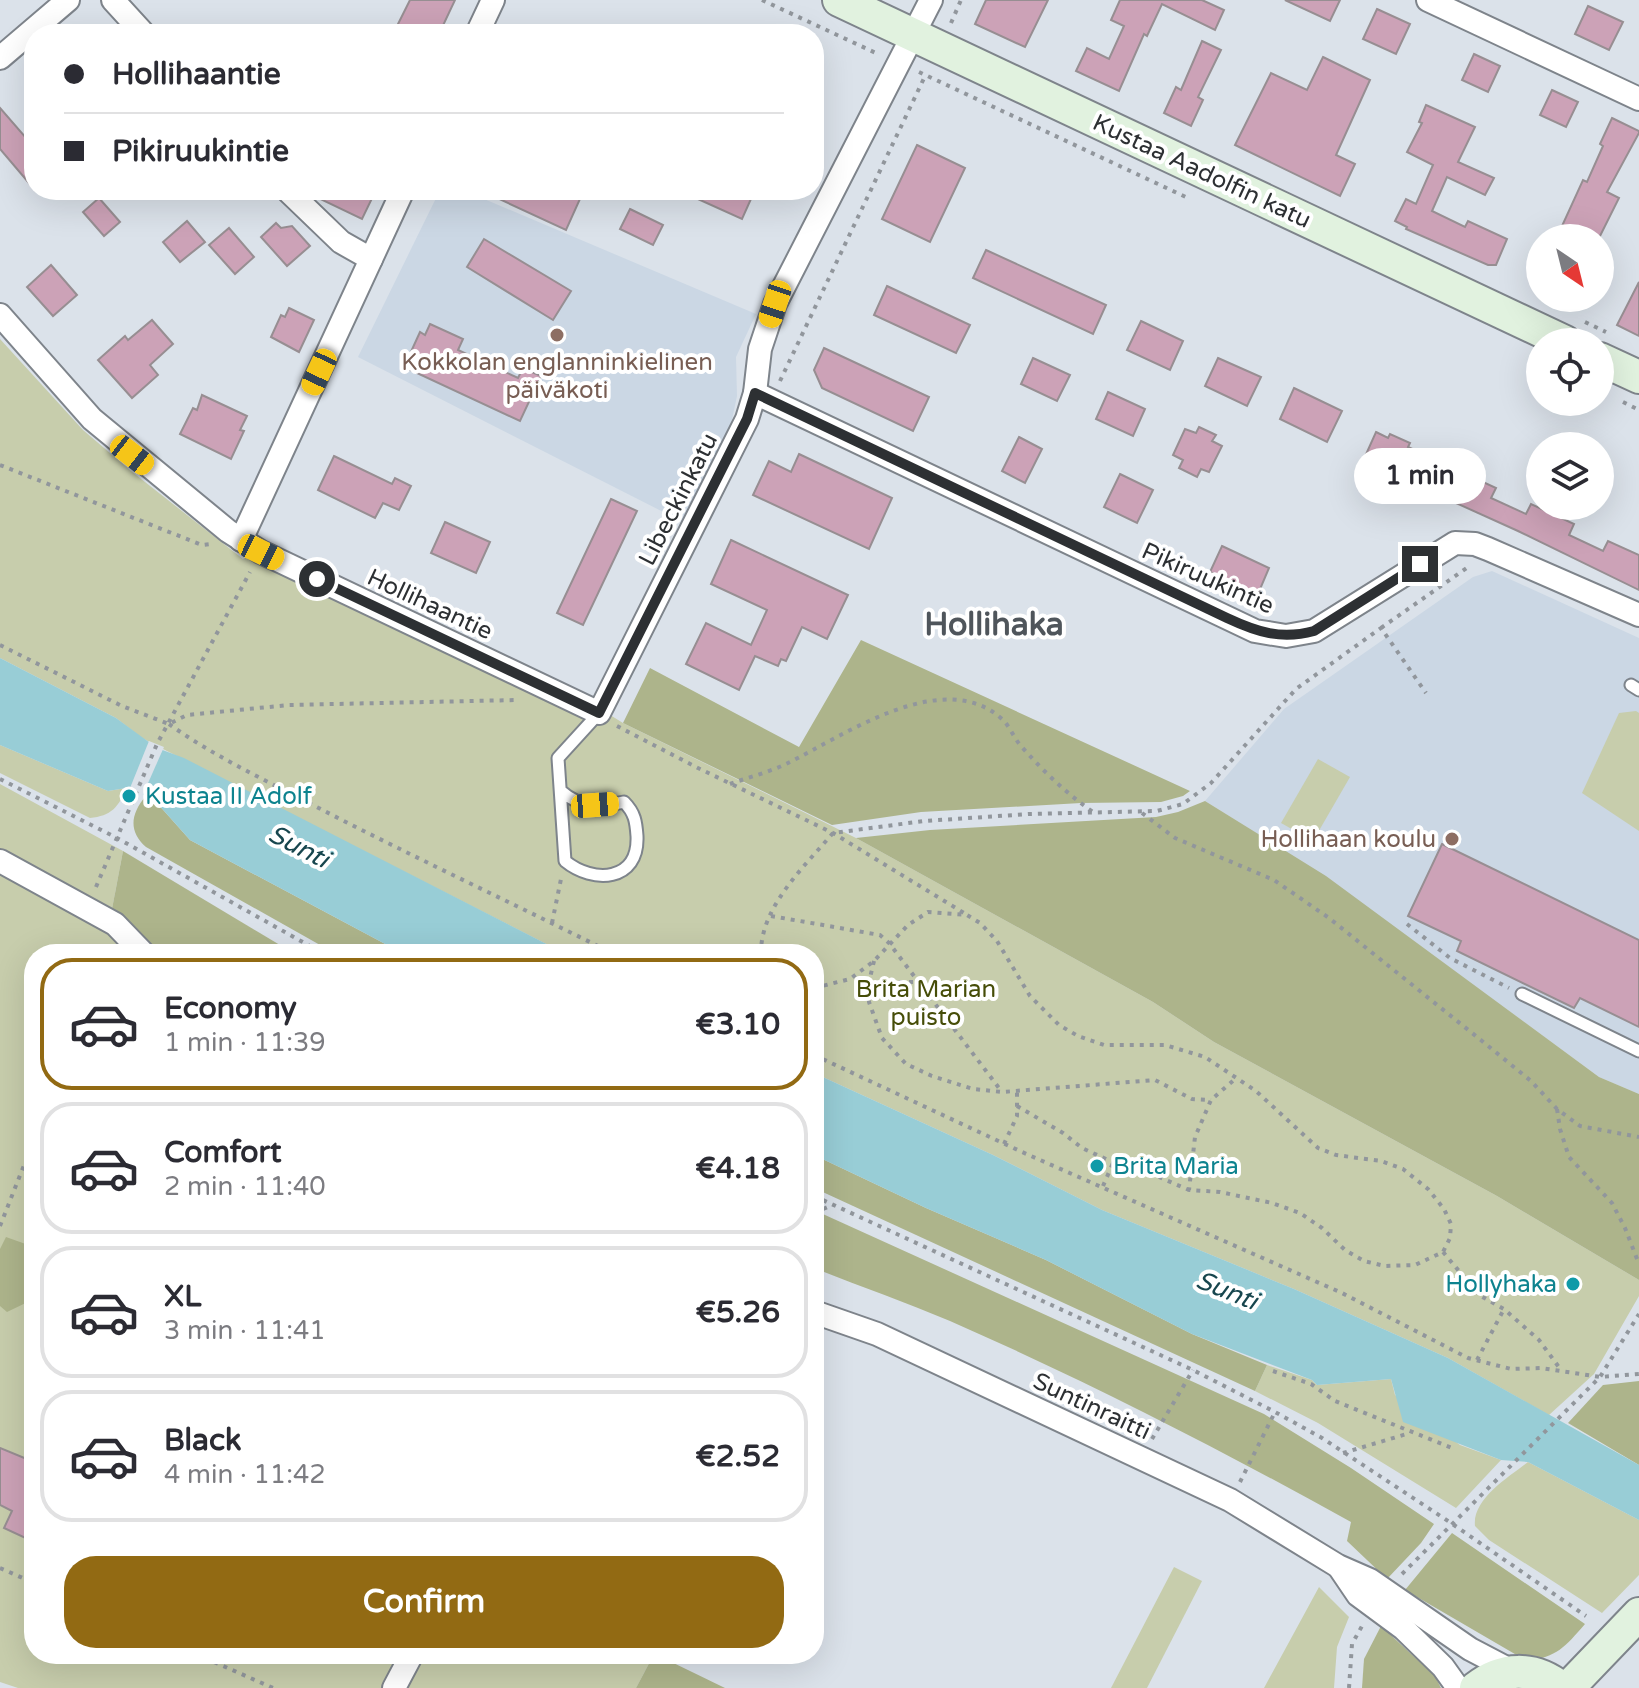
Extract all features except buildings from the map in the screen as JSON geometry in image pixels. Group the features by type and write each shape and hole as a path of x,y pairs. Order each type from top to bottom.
{"main road":[{"name":"Kustaa Aadolfin katu","path":"839,0 1535,328"},
{"path":"1614,365 1639,377"},
{"path":"1568,1688 1639,1614"},
{"path":"1476,1688 1498,1674 1512,1671 1541,1675 1561,1688"}],"street":[{"path":"40,24 68,0"},
{"path":"113,0 135,24"},
{"path":"482,24 493,0"},
{"name":"Libeckinkatu","path":"599,713 747,419 755,393 760,349 775,304 931,0"},
{"path":"1428,0 1639,99"},
{"path":"0,58 24,38"},
{"path":"297,200 341,242 371,259"},
{"path":"241,540 398,200"},
{"name":"Hollihaantie","path":"0,315 92,419 132,455 241,540 599,713"},
{"name":"Pikiruukintie","path":"755,393 1241,625 1270,635 1299,635 1326,626 1455,543 1475,544 1639,615"},
{"path":"0,861 115,924 134,944"},
{"name":"Suntinraitti","path":"824,1315 877,1334 1230,1500 1338,1566 1370,1580 1470,1649 1512,1671"},
{"name":"Suntinraitti","path":"1338,1566 1358,1595 1404,1629 1443,1667 1458,1688"},
{"path":"394,1688 407,1664"}],"lane":[{"path":"561,791 581,804 624,802 633,811 638,850 630,865 621,872 603,876 585,872 565,861 558,758 599,713"},
{"path":"1522,994 1639,1051"}],"path":[{"path":"762,0 814,24"},
{"path":"949,26 961,0"},
{"path":"824,29 1197,202"},
{"path":"0,465 202,545 241,540"},
{"path":"93,893 157,744 261,552"},
{"path":"763,944 770,916 794,878 833,833 924,821 1141,811 1172,808 1193,799 1296,689 1473,565"},
{"path":"1381,628 1426,693"},
{"path":"0,645 122,706 169,724 219,756 303,800 594,944"},
{"path":"730,784 784,765 878,717 931,699 971,701 1003,720 1018,743 1066,793 1094,812"},
{"path":"169,724 187,715 289,705 521,700"},
{"path":"599,713 611,723 833,833 980,923 997,941 1030,996 1059,1025 1078,1036 1104,1045 1165,1045 1205,1057 1256,1091 1318,1148 1336,1155 1381,1161 1403,1169 1444,1209 1451,1224 1450,1238 1443,1252 1415,1265 1385,1266 1364,1261 1345,1250 1300,1213 1272,1203 1220,1192 1189,1190 1159,1177 1136,1173 1082,1148 1017,1106"},
{"path":"0,779 117,838 306,944"},
{"path":"1141,811 1175,838 1274,880 1329,918 1531,1081 1557,1109 1580,1126 1639,1137"},
{"path":"552,923 565,861"},
{"path":"824,986 850,979 874,961 908,925 928,912 967,915"},
{"path":"770,916 880,935 1002,1092"},
{"path":"1407,924 1450,958 1522,994"},
{"path":"874,961 869,982 869,1002 882,1038 906,1064 973,1089 1017,1092 1155,1080 1192,1099 1211,1100"},
{"path":"869,982 918,982"},
{"path":"824,1060 1004,1144 1342,1293 1476,1360 1511,1369 1561,1370 1600,1377 1639,1374"},
{"path":"1189,1190 1195,1137 1211,1100 1235,1079"},
{"path":"1004,1144 1017,1116 1017,1092"},
{"path":"1557,1109 1569,1157 1612,1203 1639,1264"},
{"path":"1103,1187 1113,1163"},
{"path":"0,1226 24,1165"},
{"path":"824,1201 1193,1370 1275,1412 1451,1523 1586,1616"},
{"path":"824,1209 832,1205"},
{"path":"1443,1252 1479,1295 1504,1309 1539,1340 1561,1370"},
{"path":"1476,1360 1504,1309"},
{"path":"1451,1523 1600,1377 1639,1314"},
{"path":"1139,1457 1193,1370"},
{"path":"1273,1371 1311,1384 1335,1401 1452,1448"},
{"path":"1230,1500 1275,1412"},
{"path":"1343,1453 1412,1432"},
{"path":"0,1568 24,1579"},
{"path":"219,1664 273,1688"}],"shaded area":[{"name":"Kokkolan englanninkielinen päiväkoti","path":"435,200 487,200 756,314 736,357 737,396 730,429 683,522 358,357"},
{"name":"Hollihaan koulu","path":"1492,571 1639,638 1639,1094 1599,1077 1326,877 1205,801 1284,709 1473,577"}],"green space":[{"name":"Brita Marian puisto","path":"0,339 83,430 243,559 270,547 594,705 623,723 856,838 1153,1002 1214,1042 1497,1196 1639,1280 1639,1296 1594,1374 1549,1415 1448,1358 1294,1289 1102,1210 993,1155 824,1078 824,944 546,944 142,738 116,718 0,658"},
{"path":"861,640 1190,791 1161,802 921,812 832,825 623,723 650,668 799,747"},
{"path":"1619,713 1639,713 1639,831 1582,793"},
{"path":"0,745 108,791 126,788 113,809 90,818 0,773"},
{"path":"1318,759 1350,777 1313,841 1281,823"},
{"path":"0,784 123,851 112,909 146,944 24,944 24,1664 649,1664 636,1688 18,1688 0,1682"},
{"path":"145,797 157,803 190,840 385,944 318,944 146,847 134,829 137,810"},
{"path":"1205,801 1326,876 1599,1077 1639,1094 1639,1280 1497,1196 1214,1042 1153,1002 856,838 930,830 1156,817"},
{"path":"123,851 278,944 146,944 112,909"},
{"path":"824,1160 1046,1260 1192,1334 1267,1365 1255,1391 824,1193"},
{"path":"824,1215 1264,1414 1434,1524 1421,1543 1387,1579 1347,1541 1351,1522 1153,1417 950,1321 824,1272"},
{"path":"6,1237 24,1243 24,1304 7,1312 0,1306 0,1249"},
{"path":"1267,1365 1312,1380 1317,1385 1391,1379 1395,1395 1460,1445 1501,1460 1456,1508 1318,1423 1255,1391"},
{"path":"1639,1381 1639,1465 1568,1423 1603,1385"},
{"path":"1528,1462 1639,1520 1639,1575 1602,1613 1489,1540 1475,1526 1479,1507 1485,1498"},
{"path":"1452,1533 1585,1624 1560,1650 1527,1661 1405,1590"},
{"path":"1174,1567 1202,1581 1147,1688 1111,1688"},
{"path":"1319,1587 1349,1617 1337,1647 1334,1688 1264,1688"},
{"path":"1381,1626 1435,1676 1441,1688 1362,1688 1364,1659"},
{"path":"649,1664 676,1664 725,1688 636,1688"}],"water":[{"name":"Sunti","path":"0,658 116,718 157,748 184,758 547,944 385,944 190,840 157,803 138,792 126,788 108,791 0,745"},
{"name":"Sunti","path":"824,1078 993,1155 1102,1210 1294,1289 1448,1358 1639,1465 1639,1520 1528,1462 1501,1460 1403,1422 1391,1379 1317,1385 1312,1380 1192,1334 1046,1260 824,1160"}],"pier":[{"path":"149,741 164,747 141,799 128,793"}],"place":[{"name":"Kokkolan englanninkielinen päiväkoti","path":"557,335"},
{"name":"Kustaa II Adolf","path":"129,796"},
{"name":"Hollihaan koulu","path":"1452,839"},
{"name":"Brita Maria","path":"1097,1166"},
{"name":"Hollyhaka","path":"1573,1284"}],"district":[{"name":"Hollihaka","path":"994,624"}],"route":[{"path":"317,579 599,713 747,419 755,393 1227,618 1270,635 1299,635 1326,626 1420,564"}]}
